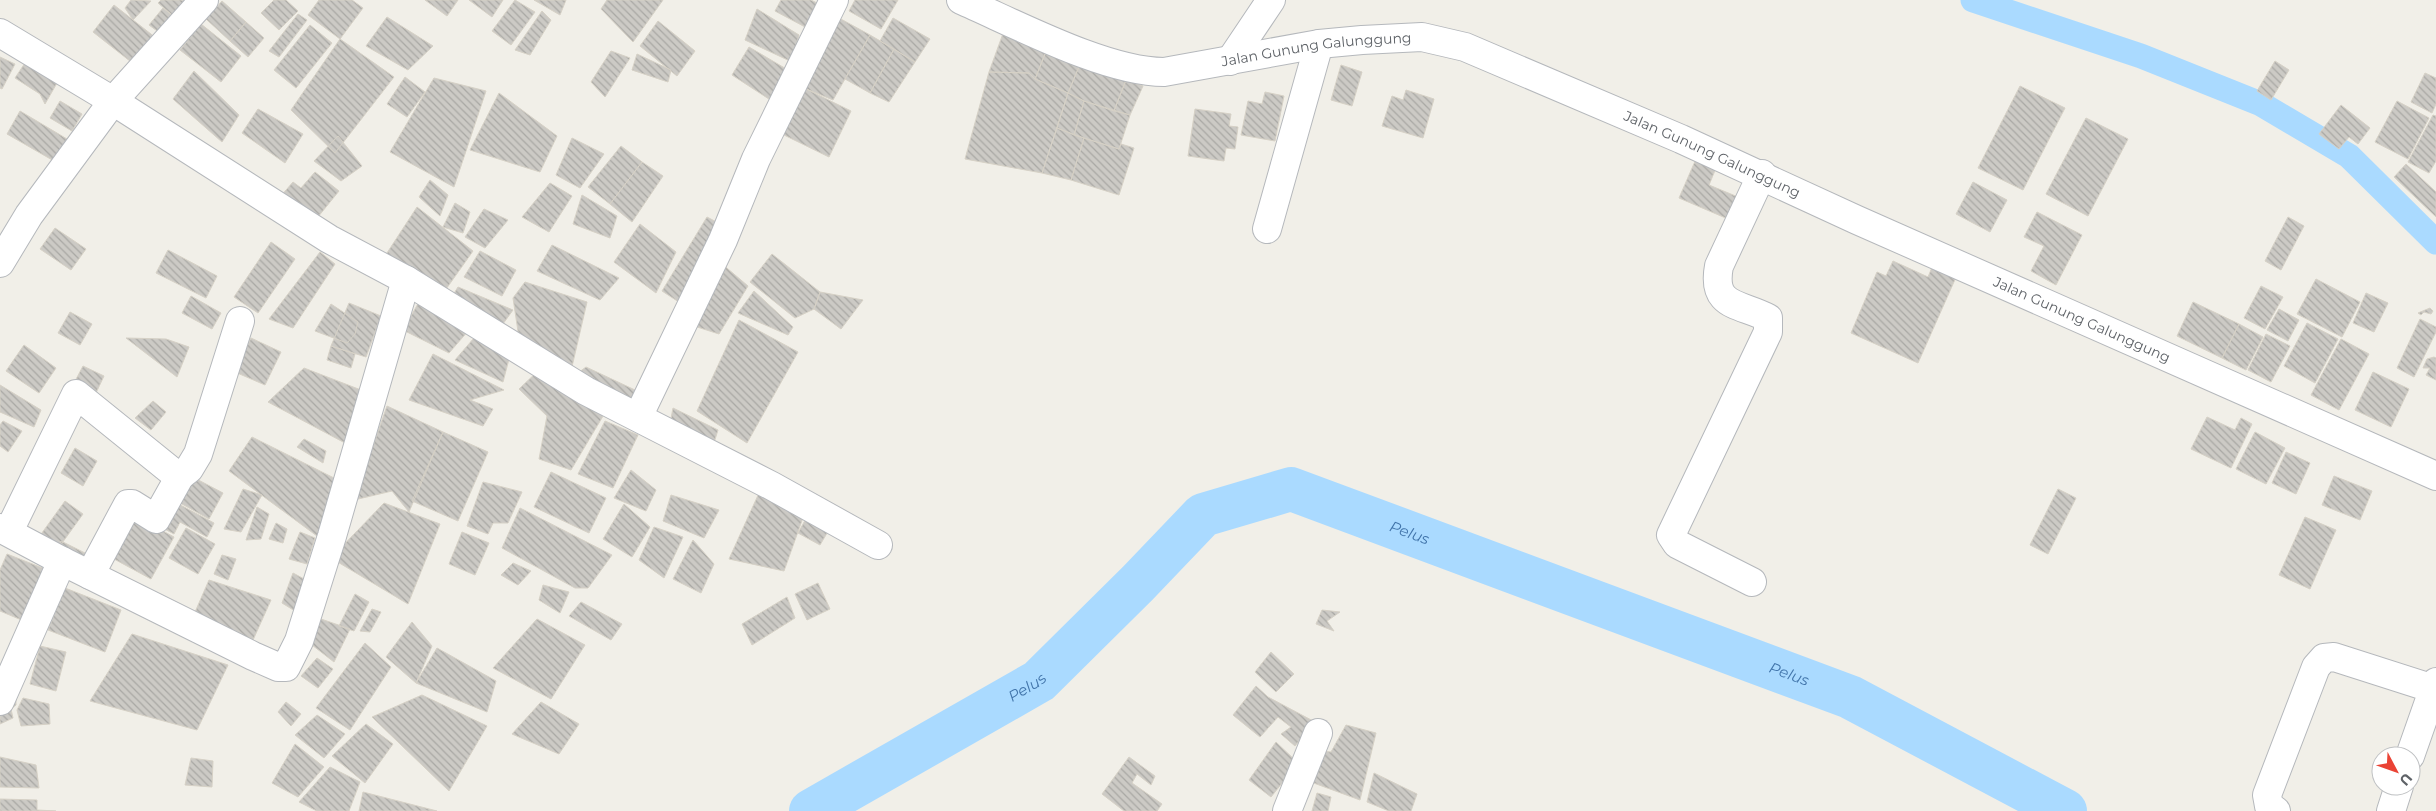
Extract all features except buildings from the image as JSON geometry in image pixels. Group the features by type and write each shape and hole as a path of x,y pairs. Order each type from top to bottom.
{"street":[{"path":"0,263 29,215 113,102 204,0"},
{"path":"638,417 724,240 756,159 834,0"},
{"name":"Jalan Gunung Galunggung","path":"962,0 1070,47 1144,72 1164,72 1230,62 1319,44 1422,38 1465,47 1762,174 1857,220 2436,476"},
{"path":"1230,62 1271,0"},
{"path":"0,33 113,102 280,209 406,280 586,391 772,486 878,545"},
{"path":"1267,230 1319,44"},
{"path":"1752,582 1676,544 1671,535 1768,332 1768,318 1730,304 1720,295 1717,279 1719,266 1762,174"},
{"path":"180,476 174,474 76,394 4,529 62,561 253,656 278,667 286,667 292,659 299,641 332,536 406,280"},
{"path":"90,575 128,504 132,504 156,519 180,476 189,469 198,454 240,321"},
{"path":"0,701 62,561"},
{"path":"2276,811 2269,806 2267,795 2316,667 2324,658 2334,657 2435,686 2414,746"},
{"path":"1287,811 1318,733"},
{"path":"2391,811 2396,796"}],"waterway":[{"path":"1973,0 2141,56 2261,104 2349,156 2436,242"},
{"name":"Pelus","path":"811,811 1039,681 1138,583 1203,515 1291,489 1850,697 2065,811"}]}
